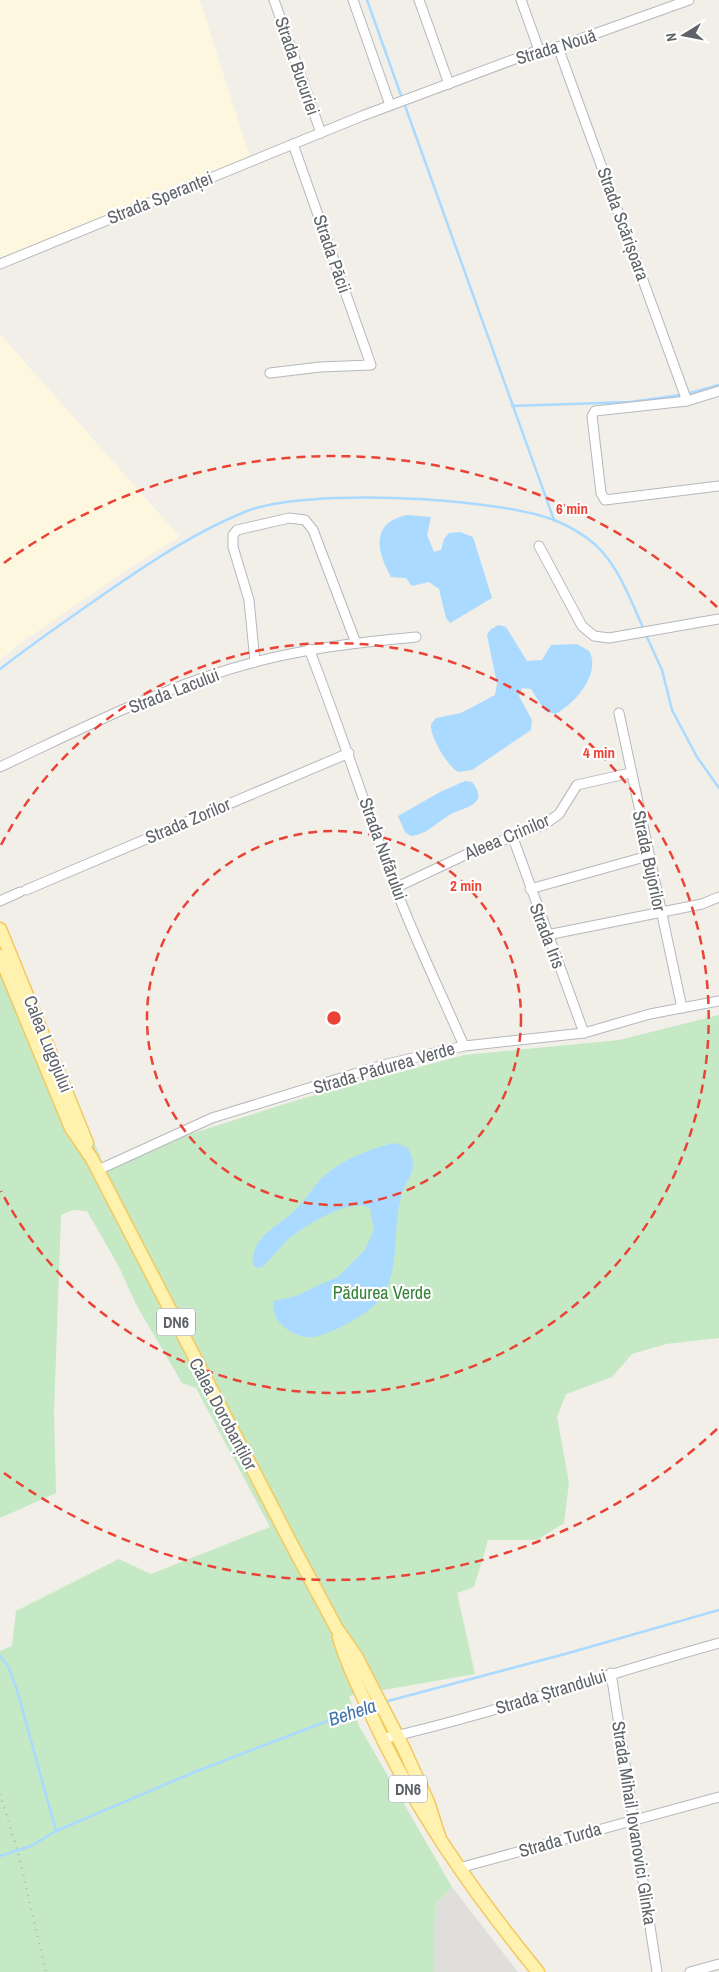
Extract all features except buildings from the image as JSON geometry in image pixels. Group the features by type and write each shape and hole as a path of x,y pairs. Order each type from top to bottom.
{"main road":[{"name":"Calea Lugojului","path":"0,929 81,1124 95,1165"},
{"name":"Calea Lugojului","path":"0,956 71,1128 95,1165"},
{"name":"Calea Dorobanților","path":"95,1165 337,1629 345,1660 369,1695 383,1709 397,1736 428,1802 439,1836"},
{"name":"Calea Dorobanților","path":"369,1695 370,1713 418,1807 459,1868 538,1972"}],"street":[{"name":"Strada Bucuriei","path":"274,0 320,133"},
{"path":"353,0 390,105"},
{"path":"419,0 449,84"},
{"path":"521,0 539,50"},
{"name":"Strada Nouă","path":"390,105 539,50 558,48 689,0"},
{"name":"Strada Scărișoara","path":"558,48 687,401"},
{"name":"Strada Speranței","path":"0,264 390,105"},
{"name":"Strada Păcii","path":"270,373 320,367 371,365 293,144"},
{"path":"719,391 687,401 593,413 602,498 609,500 719,486"},
{"path":"255,662 249,600 233,546 233,535 237,530 289,518 305,520 313,530 356,643"},
{"path":"539,546 586,631 594,636 606,638 719,619"},
{"name":"Strada Lacului","path":"0,767 152,698 255,662 310,649 416,637"},
{"name":"Strada Nufărului","path":"310,649 349,753 395,888 426,964 464,1046"},
{"name":"Strada Bujorilor","path":"619,713 630,773 682,1008"},
{"name":"Strada Zorilor","path":"0,901 349,753"},
{"name":"Aleea Crinilor","path":"395,888 459,857 545,824 557,816 577,785 630,773"},
{"name":"Strada Iris","path":"512,838 584,1033"},
{"path":"530,889 648,856"},
{"path":"547,935 702,904 719,897"},
{"name":"Strada Pădurea Verde","path":"95,1165 229,1112 383,1065 464,1046 584,1033 650,1014 719,1001"},
{"name":"Strada Ștrandului","path":"382,1739 454,1722 610,1673 719,1643"},
{"name":"Strada Mihail Iovanovici Glinka","path":"610,1673 657,1972"},
{"name":"Strada Turda","path":"459,1868 719,1796"},
{"path":"690,1972 719,1964"}],"shaded area":[{"path":"0,0 200,0 251,161 0,264"},
{"path":"0,334 180,537 134,565 25,640 0,660"},
{"path":"452,1887 518,1972 434,1972 435,1905"}],"green space":[{"name":"Pădurea Verde","path":"0,922 106,1170 190,1134 304,1098 464,1055 619,1040 719,1015 719,1338 666,1344 632,1354 612,1377 566,1394 557,1417 569,1483 564,1523 537,1540 488,1540 474,1587 457,1593 475,1674 349,1696 359,1726 452,1887 435,1905 434,1972 0,1972 0,1651 12,1646 16,1611 119,1559 151,1574 270,1527 196,1388 182,1383 137,1306 119,1267 87,1211 73,1210 61,1215 54,1413 56,1493 0,1518"}],"water":[{"path":"406,515 431,517 427,535 434,552 441,550 444,539 449,533 460,532 473,537 492,598 450,623 446,618 439,589 429,582 412,586 406,578 391,577 382,558 380,540 382,532 387,525 394,519"},
{"path":"498,625 506,627 527,661 542,660 551,645 577,644 589,651 592,669 578,696 555,714 545,711 531,689 522,688 519,696 532,720 531,730 472,770 458,772 449,764 440,750 433,735 431,724 436,718 461,713 495,695 497,684 487,635 490,630"},
{"path":"465,781 472,782 477,790 478,797 472,805 453,813 422,833 411,836 405,832 398,816 440,792"},
{"path":"394,1143 407,1147 413,1162 413,1168 398,1209 392,1273 382,1297 361,1316 330,1332 306,1337 291,1332 279,1322 275,1315 274,1301 296,1296 339,1276 364,1251 374,1230 370,1208 352,1206 330,1213 292,1236 262,1267 257,1268 253,1265 253,1256 256,1248 265,1234 296,1209 322,1178 356,1156"}],"waterway":[{"path":"367,0 402,98"},
{"path":"404,103 554,520"},
{"path":"690,393 719,385"},
{"path":"512,406 630,402 681,395"},
{"path":"0,669 124,580 193,537 247,511 275,504 311,499 400,498 446,501 526,512 554,520 587,538 606,556 621,580 644,630"},
{"path":"646,635 662,670 672,710 697,757 719,788"},
{"name":"Behela","path":"384,1702 565,1654 719,1610"},
{"path":"0,1656 8,1666 17,1690 56,1831"},
{"name":"Behela","path":"0,1856 31,1846 56,1831 192,1773 364,1707"}],"railway":[{"path":"0,1794 19,1856 46,1972"}]}
